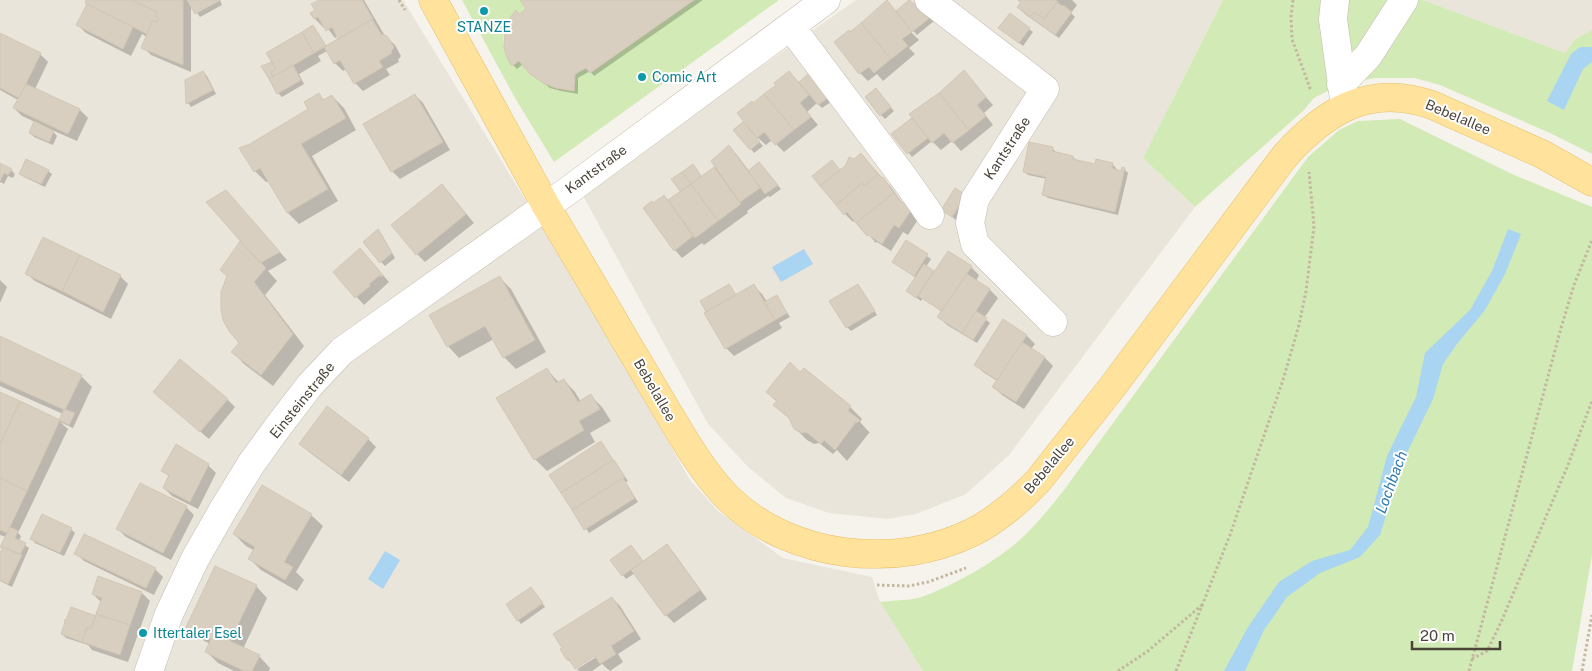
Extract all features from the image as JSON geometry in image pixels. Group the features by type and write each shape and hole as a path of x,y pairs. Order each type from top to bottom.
{"main road":[{"name":"Bebelallee","path":"433,0 546,206 683,438 704,469 728,498 765,525 817,546 852,553 896,553 941,544 972,532 992,521 1026,494 1113,386 1284,157 1308,134 1343,95 1364,101 1384,97 1416,99 1432,104 1542,154 1592,182"}],"street":[{"name":"Kantstraße","path":"546,206 826,0"},
{"name":"Kantstraße","path":"929,0 1045,89 974,199 970,223 975,244 1053,322"},
{"path":"1335,0 1333,19 1343,95"},
{"path":"1343,95 1404,0"},
{"path":"791,27 930,215"},
{"name":"Einsteinstraße","path":"149,671 169,614 219,517 251,464 310,385 342,351 546,206"}],"path":[{"path":"399,0 408,16"},
{"path":"1293,0 1291,17 1292,39 1314,98"},
{"path":"1176,671 1230,535 1283,380 1299,325 1306,291 1314,226 1308,134"},
{"path":"1469,671 1561,328 1574,285 1592,240"},
{"path":"1472,660 1486,651 1502,620 1568,465 1592,401"},
{"path":"870,585 909,586 928,582 973,565"},
{"path":"1118,671 1148,651 1202,604"},
{"path":"1582,671 1592,615"}],"shaded area":[{"path":"0,0 403,0 597,317 690,480 718,511 783,558 872,577 880,602 923,671 0,671"},
{"path":"856,0 1223,0 1143,158 1195,207 1009,455 966,494 916,514 888,519 829,513 786,498 748,467 708,424 581,192"},
{"path":"1423,0 1592,0 1592,30 1575,39 1565,53"}],"green space":[{"path":"462,0 520,0 526,9 519,14 516,11 507,24 504,38 505,51 512,65 519,61 537,79 557,88 574,91 575,74 586,68 590,73 694,0 779,0 554,162 515,98"},
{"path":"1223,0 1423,0 1565,53 1575,39 1592,30 1592,154 1550,133 1440,85 1415,78 1376,78 1341,84 1314,98 1303,111 1195,207 1143,158"},
{"path":"1400,119 1514,175 1592,207 1592,555 1572,671 923,671 880,602 906,600 933,593 983,567 1022,538 1064,490 1308,157 1339,130 1358,121"}],"water":[{"path":"1580,47 1592,47 1592,62 1583,69 1564,110 1547,101 1571,54"},
{"name":"Lochbach","path":"1508,229 1521,234 1505,274 1485,310 1443,364 1433,399 1403,461 1380,535 1360,557 1320,573 1287,597 1264,630 1245,671 1224,671 1248,627 1279,582 1312,561 1350,550 1368,527 1387,456 1416,397 1425,353 1470,310 1492,271"},
{"path":"804,249 813,264 781,282 772,267"},
{"path":"385,551 400,560 383,589 368,579"}],"building":[{"path":"86,0 132,0 157,12 155,16 159,18 157,22 153,20 147,34 85,3"},
{"path":"132,0 183,0 183,65 141,48 153,20 157,22 159,18 155,16 157,12"},
{"path":"187,0 219,0 219,1 195,14"},
{"path":"319,0 362,0 373,19 338,39 332,27 326,31 318,17 314,19 310,13 315,10 311,4"},
{"path":"520,0 694,0 590,73 586,68 575,74 574,91 545,84 530,74 519,61 512,66 508,60 504,48 505,30 516,10 519,14 526,9"},
{"path":"887,0 912,32 902,39 908,46 891,59 861,23"},
{"path":"909,0 932,16 912,32 896,11"},
{"path":"1018,0 1056,0 1058,2 1044,19 1034,12 1030,17 1017,7 1021,2"},
{"path":"1057,2 1072,12 1055,35 1030,17 1034,12 1044,19"},
{"path":"87,4 133,27 123,49 76,25"},
{"path":"1010,13 1030,28 1019,43 998,28"},
{"path":"372,19 381,34 387,36 394,47 392,53 379,61 383,67 354,84 340,60 334,64 324,47"},
{"path":"861,23 891,59 874,73 869,67 859,74 834,42"},
{"path":"313,25 326,46 314,53 302,32"},
{"path":"302,32 314,53 273,77 271,72 276,69 266,53"},
{"path":"0,33 41,53 19,98 0,88"},
{"path":"272,62 276,69 271,72 273,77 269,79 261,66"},
{"path":"293,65 301,80 277,94 269,79"},
{"path":"964,70 986,97 977,105 986,116 969,130 939,93"},
{"path":"203,71 213,90 186,104 185,80"},
{"path":"789,71 809,95 800,103 811,117 794,130 764,94 776,85 774,83"},
{"path":"809,73 828,98 818,105 799,82"},
{"path":"26,84 80,109 68,134 13,108"},
{"path":"876,88 891,107 880,116 865,97"},
{"path":"319,93 323,100 332,95 346,118 301,144 328,189 287,213 260,168 254,172 239,148 250,144 308,109 304,102"},
{"path":"939,93 969,130 952,143 944,133 932,143 909,114"},
{"path":"415,94 443,142 391,172 363,124"},
{"path":"764,94 794,130 775,145 764,132 757,138 737,113"},
{"path":"912,118 928,138 907,154 891,134"},
{"path":"34,121 54,131 49,142 29,133"},
{"path":"743,122 760,142 750,150 733,130"},
{"path":"1029,142 1053,147 1052,151 1073,156 1073,159 1095,164 1096,159 1113,163 1112,168 1121,171 1122,167 1125,168 1115,212 1042,195 1046,177 1023,172"},
{"path":"729,145 760,188 740,202 711,161"},
{"path":"861,153 878,174 864,186 862,183 836,205 820,186 846,165 849,157 854,159"},
{"path":"26,159 49,170 41,184 19,174"},
{"path":"832,160 840,170 820,186 812,176"},
{"path":"759,162 778,185 765,194 748,171"},
{"path":"0,163 12,169 8,175 4,173 0,181"},
{"path":"693,164 701,176 691,184 682,172"},
{"path":"714,167 741,204 718,221 691,184"},
{"path":"682,172 691,184 680,191 671,179"},
{"path":"878,174 883,177 894,193 856,223 847,212 844,215 836,205 862,183 864,186"},
{"path":"442,184 466,214 416,255 391,225"},
{"path":"691,184 718,221 695,238 668,200"},
{"path":"955,188 966,195 952,217 941,210"},
{"path":"226,190 280,252 260,263 206,202"},
{"path":"894,193 900,201 912,209 899,228 894,225 882,244 867,236 856,223"},
{"path":"664,195 693,236 674,251 643,208"},
{"path":"378,229 392,253 380,263 363,242"},
{"path":"43,237 80,255 62,291 25,274"},
{"path":"906,240 928,254 914,276 892,262"},
{"path":"240,241 266,268 254,282 293,334 261,375 231,352 239,343 223,320 221,309 221,292 227,276 220,270"},
{"path":"360,248 383,275 381,277 380,275 369,284 370,286 355,298 333,272"},
{"path":"948,251 972,266 942,311 918,296"},
{"path":"80,255 121,275 103,312 62,291"},
{"path":"924,264 934,271 916,298 906,291"},
{"path":"967,274 990,289 962,333 937,317"},
{"path":"500,276 535,340 503,358 485,326 447,347 429,315"},
{"path":"729,284 736,295 706,312 700,301"},
{"path":"754,284 775,320 725,349 704,313"},
{"path":"858,284 875,311 846,328 829,301"},
{"path":"777,295 787,313 775,320 764,302"},
{"path":"976,311 987,318 973,340 962,333"},
{"path":"1003,319 1027,335 997,380 974,365"},
{"path":"0,336 82,375 65,410 0,381"},
{"path":"1022,342 1045,357 1016,402 992,387"},
{"path":"180,359 228,399 200,432 153,392"},
{"path":"790,362 800,372 804,368 851,406 848,411 860,420 856,422 835,450 824,440 821,444 806,432 802,433 794,429 789,418 773,405 777,401 766,392"},
{"path":"547,368 556,383 564,379 578,402 591,394 600,409 579,421 584,430 534,460 496,398"},
{"path":"0,392 20,401 0,444"},
{"path":"20,401 60,420 27,491 0,478 0,444"},
{"path":"327,406 369,438 341,475 299,444"},
{"path":"64,409 75,413 69,425 59,420"},
{"path":"601,441 613,460 561,493 549,475"},
{"path":"176,444 209,464 190,502 163,488 169,475 161,471"},
{"path":"613,460 625,477 572,510 561,493"},
{"path":"0,478 27,491 7,533 0,530"},
{"path":"623,478 635,498 584,530 572,510"},
{"path":"140,483 187,506 163,553 116,529"},
{"path":"262,485 312,514 284,562 293,567 285,580 248,559 255,547 233,534"},
{"path":"42,514 72,528 60,553 30,539"},
{"path":"10,527 18,531 15,538 26,543 20,555 0,547"},
{"path":"84,534 156,568 146,588 74,554"},
{"path":"667,544 700,590 665,616 631,570"},
{"path":"631,545 643,561 622,576 610,560"},
{"path":"3,547 22,555 8,584 0,580 0,553"},
{"path":"215,566 257,585 230,641 260,655 252,671 244,671 205,652 211,639 186,627"},
{"path":"98,576 142,592 130,625 96,614 102,598 92,594"},
{"path":"531,587 543,603 517,621 506,604"},
{"path":"612,597 634,631 611,646 616,654 600,664 595,656 575,669 560,649 562,648 553,634"},
{"path":"71,607 96,616 91,629 87,627 82,642 61,634 64,620 66,620"},
{"path":"96,614 130,625 120,655 82,642 87,627 91,629"}],"place":[{"name":"STANZE","path":"484,11"},
{"name":"Comic Art","path":"642,77"},
{"name":"Ittertaler Esel","path":"143,633"}]}
